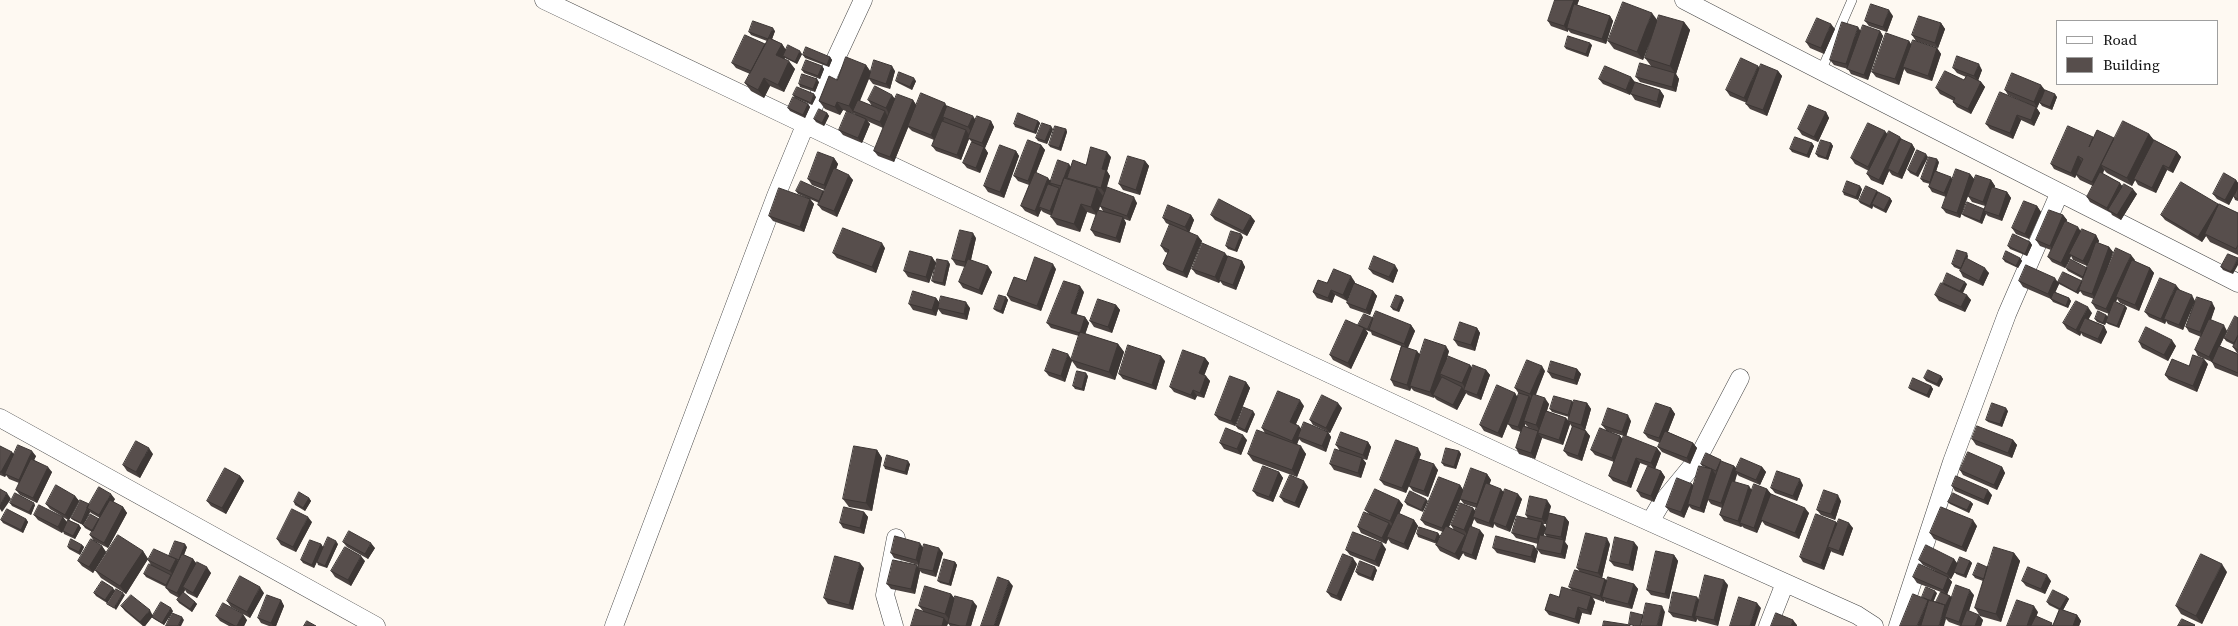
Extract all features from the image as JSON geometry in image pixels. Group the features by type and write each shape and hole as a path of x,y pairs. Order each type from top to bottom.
{"street":[{"path":"544,0 769,108 806,123 1276,349 1650,522 1857,615 1874,626"},
{"path":"614,626 776,196 806,123 863,0"},
{"path":"1684,0 1822,69 2060,194 2238,283"},
{"path":"1898,626 1952,462 2007,314 2060,194"},
{"path":"1650,522 1660,505 1697,460 1740,378"},
{"path":"0,418 376,626"},
{"path":"894,626 885,595 896,538"},
{"path":"1768,626 1785,583"}],"lane":[{"path":"1822,69 1852,0"}],"building":[{"path":"1555,0 1574,0 1564,26 1548,21"},
{"path":"1623,2 1652,13 1637,52 1608,41"},
{"path":"1574,4 1610,16 1602,39 1567,28"},
{"path":"1871,4 1889,10 1883,27 1865,21"},
{"path":"1659,15 1684,22 1670,66 1645,58"},
{"path":"1919,16 1941,23 1935,43 1912,35"},
{"path":"1817,18 1831,24 1821,48 1806,42"},
{"path":"753,21 773,28 768,39 749,32"},
{"path":"1842,22 1858,27 1846,64 1830,60"},
{"path":"1863,25 1880,31 1864,75 1847,69"},
{"path":"1886,33 1909,41 1895,79 1872,72"},
{"path":"745,35 765,44 751,71 732,63"},
{"path":"1568,36 1590,43 1586,54 1565,47"},
{"path":"769,38 782,44 776,55 789,61 778,85 764,78 758,90 745,83"},
{"path":"1913,40 1937,48 1928,76 1903,67"},
{"path":"788,45 800,51 795,62 783,56"},
{"path":"806,47 830,57 827,65 803,55"},
{"path":"1957,56 1979,64 1974,76 1953,68"},
{"path":"846,57 866,65 849,106 837,102 835,107 819,101 829,76 837,80"},
{"path":"1741,58 1758,66 1744,98 1726,90"},
{"path":"806,60 822,66 818,76 802,70"},
{"path":"874,60 892,66 886,84 869,78"},
{"path":"1640,63 1675,73 1672,87 1636,77"},
{"path":"1761,64 1778,71 1763,110 1746,104"},
{"path":"1605,66 1631,77 1626,90 1599,79"},
{"path":"1945,71 1964,80 1967,75 1981,82 1968,109 1953,102 1955,98 1936,88"},
{"path":"899,72 914,78 910,87 896,81"},
{"path":"2012,73 2041,85 2034,102 2005,90"},
{"path":"802,74 817,79 813,89 799,84"},
{"path":"1635,82 1660,90 1657,102 1631,94"},
{"path":"875,86 892,95 886,108 868,100"},
{"path":"797,87 814,94 811,103 793,95"},
{"path":"2045,90 2055,94 2050,107 2040,103"},
{"path":"2000,92 2036,107 2031,120 2017,115 2010,133 1986,124"},
{"path":"921,93 945,103 931,135 908,126"},
{"path":"897,94 913,100 890,157 874,151"},
{"path":"793,97 808,104 803,115 788,108"},
{"path":"858,100 885,111 880,122 853,111"},
{"path":"1809,105 1826,112 1814,137 1798,129"},
{"path":"947,106 973,116 968,127 943,117"},
{"path":"819,109 827,113 822,123 814,119"},
{"path":"847,111 866,119 858,138 839,130"},
{"path":"1018,113 1038,121 1034,132 1014,124"},
{"path":"977,116 991,121 982,143 968,138"},
{"path":"942,121 966,130 957,155 932,146"},
{"path":"2123,121 2149,134 2127,178 2101,165"},
{"path":"1042,123 1051,126 1045,141 1036,138"},
{"path":"1868,123 1885,131 1868,167 1851,158"},
{"path":"1055,126 1066,129 1059,148 1049,145"},
{"path":"2068,126 2093,137 2089,147 2097,130 2114,138 2092,182 2076,174 2083,159 2078,156 2071,173 2051,164"},
{"path":"1889,131 1900,137 1879,180 1867,174"},
{"path":"1795,137 1812,143 1807,155 1790,149"},
{"path":"1901,139 1912,144 1898,174 1888,169"},
{"path":"1028,140 1041,145 1028,181 1014,176"},
{"path":"1821,140 1831,143 1826,158 1816,154"},
{"path":"2154,140 2177,152 2169,168 2163,165 2152,188 2134,179"},
{"path":"972,142 984,147 976,168 963,163"},
{"path":"1000,145 1016,151 1000,192 984,186"},
{"path":"1091,147 1107,152 1102,169 1106,170 1101,188 1067,178 1073,160 1086,165"},
{"path":"1917,150 1926,154 1916,174 1908,170"},
{"path":"818,152 834,158 824,185 808,179"},
{"path":"1128,156 1145,161 1136,190 1119,184"},
{"path":"1929,157 1937,159 1930,182 1921,179"},
{"path":"1058,160 1069,164 1061,186 1050,183"},
{"path":"834,168 849,175 834,211 818,205"},
{"path":"1956,169 1970,174 1957,213 1942,208"},
{"path":"1935,171 1951,177 1944,193 1929,187"},
{"path":"1035,172 1048,178 1035,211 1021,206"},
{"path":"2100,172 2120,183 2107,208 2087,197"},
{"path":"2224,173 2236,180 2225,200 2213,194"},
{"path":"1976,175 1991,180 1983,202 1968,196"},
{"path":"1064,178 1097,188 1091,207 1081,204 1074,224 1051,217"},
{"path":"801,181 823,191 819,201 796,191"},
{"path":"1847,181 1860,186 1856,197 1843,192"},
{"path":"2181,182 2218,204 2198,237 2161,215"},
{"path":"1048,184 1059,188 1050,211 1039,207"},
{"path":"2124,184 2133,189 2117,215 2108,210"},
{"path":"1866,186 1877,191 1870,206 1859,201"},
{"path":"1107,187 1134,197 1127,216 1100,206"},
{"path":"1992,187 2007,192 1999,216 1984,211"},
{"path":"2238,187 2238,199 2234,197"},
{"path":"779,188 810,199 800,227 769,216"},
{"path":"1878,192 1890,198 1884,210 1872,204"},
{"path":"1219,199 1251,216 1243,231 1211,215"},
{"path":"2024,201 2037,206 2025,234 2012,228"},
{"path":"1967,202 1984,209 1980,221 1962,214"},
{"path":"2219,204 2238,213 2238,245 2236,249 2205,234"},
{"path":"1168,205 1191,215 1185,227 1163,218"},
{"path":"1098,210 1123,217 1116,238 1091,230"},
{"path":"2049,210 2063,215 2050,246 2036,240"},
{"path":"2065,221 2078,227 2061,263 2048,257"},
{"path":"1170,224 1198,236 1183,272 1163,264 1169,250 1161,246"},
{"path":"843,228 882,243 872,267 833,253"},
{"path":"2082,229 2096,235 2083,261 2069,254"},
{"path":"960,230 973,233 965,262 952,259"},
{"path":"1231,231 1241,234 1235,250 1226,246"},
{"path":"2013,234 2030,242 2025,254 2008,246"},
{"path":"2096,242 2109,247 2092,294 2079,290"},
{"path":"1202,243 1225,253 1215,277 1192,269"},
{"path":"2116,248 2131,255 2106,309 2092,303"},
{"path":"1957,250 1967,253 1961,268 1952,264"},
{"path":"910,251 932,257 926,277 904,271"},
{"path":"2006,251 2020,258 2016,266 2003,259"},
{"path":"2228,254 2238,258 2231,272 2221,267"},
{"path":"1228,256 1242,261 1233,285 1219,280"},
{"path":"1374,256 1395,265 1389,277 1369,269"},
{"path":"1035,257 1053,264 1037,306 1007,295 1014,277 1026,281"},
{"path":"1966,258 1985,268 1979,281 1960,271"},
{"path":"937,259 948,261 943,283 932,281"},
{"path":"968,259 988,266 979,290 959,282"},
{"path":"2070,259 2087,268 2083,277 2066,268"},
{"path":"2132,260 2150,268 2135,305 2116,297"},
{"path":"2026,265 2055,278 2048,294 2019,281"},
{"path":"1334,269 1351,276 1343,295 1331,290 1328,298 1313,292 1318,280 1327,283"},
{"path":"2063,272 2082,281 2076,292 2058,282"},
{"path":"1947,273 1965,282 1960,291 1943,283"},
{"path":"2160,278 2176,285 2161,319 2145,312"},
{"path":"1064,281 1080,286 1071,313 1085,317 1080,333 1047,323"},
{"path":"1354,283 1373,291 1366,310 1347,303"},
{"path":"1941,283 1967,295 1961,307 1935,295"},
{"path":"2177,289 2192,295 2179,325 2164,319"},
{"path":"913,291 936,298 932,310 909,304"},
{"path":"2054,292 2069,298 2066,306 2051,299"},
{"path":"999,295 1006,297 1001,311 994,309"},
{"path":"1396,295 1402,297 1397,310 1391,307"},
{"path":"941,296 966,302 964,314 938,308"},
{"path":"2197,297 2212,302 2200,332 2186,327"},
{"path":"1098,299 1116,305 1108,327 1090,321"},
{"path":"2076,301 2088,307 2076,330 2063,323"},
{"path":"2114,301 2125,306 2117,326 2106,322"},
{"path":"1376,311 1411,325 1404,344 1368,329"},
{"path":"2098,311 2106,315 2103,323 2095,319"},
{"path":"1364,314 1373,318 1369,330 1358,325"},
{"path":"2235,316 2238,318 2238,335 2234,343 2224,338"},
{"path":"2085,318 2104,326 2098,339 2079,331"},
{"path":"2209,319 2224,325 2209,357 2195,350"},
{"path":"1346,320 1364,328 1348,363 1330,355"},
{"path":"1460,322 1477,328 1471,345 1454,340"},
{"path":"2146,327 2172,340 2164,355 2139,342"},
{"path":"1080,332 1118,344 1109,372 1071,360"},
{"path":"2238,336 2238,350 2233,347"},
{"path":"1425,339 1446,346 1430,392 1410,386"},
{"path":"1128,345 1161,356 1152,385 1119,374"},
{"path":"1402,346 1417,351 1407,385 1391,380"},
{"path":"2219,346 2238,354 2238,373 2212,362"},
{"path":"1053,349 1068,354 1061,376 1045,371"},
{"path":"1183,350 1205,358 1199,373 1206,376 1200,393 1193,390 1191,395 1170,387"},
{"path":"2193,355 2204,359 2193,386 2165,375 2172,359 2189,366"},
{"path":"1448,356 1470,365 1462,383 1440,374"},
{"path":"1527,360 1542,366 1530,394 1515,388"},
{"path":"1551,361 1577,369 1574,380 1548,372"},
{"path":"1473,365 1486,370 1477,395 1464,390"},
{"path":"1928,370 1941,376 1937,384 1924,378"},
{"path":"1077,371 1086,373 1082,389 1073,386"},
{"path":"1230,376 1246,382 1231,421 1215,415"},
{"path":"1442,377 1462,387 1453,405 1433,395"},
{"path":"1913,378 1931,386 1927,395 1909,388"},
{"path":"1497,385 1515,393 1498,433 1480,425"},
{"path":"1278,391 1300,400 1290,422 1299,426 1292,441 1262,428"},
{"path":"1519,393 1529,396 1518,427 1508,424"},
{"path":"1533,394 1545,398 1536,425 1524,421"},
{"path":"1322,395 1338,403 1326,428 1310,420"},
{"path":"1554,396 1572,401 1568,415 1550,409"},
{"path":"1574,400 1587,403 1581,425 1568,421"},
{"path":"1656,403 1671,408 1659,438 1644,433"},
{"path":"1992,403 2006,408 2000,424 1986,420"},
{"path":"1243,407 1253,411 1245,430 1236,426"},
{"path":"1608,408 1628,415 1622,432 1602,425"},
{"path":"1546,411 1566,418 1559,440 1538,433"},
{"path":"1304,422 1328,432 1322,446 1298,437"},
{"path":"1523,426 1538,431 1531,453 1516,448"},
{"path":"1573,426 1586,431 1578,456 1564,451"},
{"path":"1977,426 2013,440 2008,453 1972,439"},
{"path":"1226,428 1243,435 1237,449 1220,443"},
{"path":"1600,428 1620,436 1612,458 1591,450"},
{"path":"1257,430 1301,446 1292,470 1248,454"},
{"path":"1665,431 1693,443 1687,458 1658,447"},
{"path":"1341,432 1368,442 1363,455 1336,445"},
{"path":"1624,435 1657,448 1651,463 1636,458 1627,483 1609,476"},
{"path":"1396,440 1418,448 1402,488 1380,480"},
{"path":"136,441 149,448 136,472 123,465"},
{"path":"18,445 32,451 19,480 5,474"},
{"path":"0,446 12,452 1,472 0,472"},
{"path":"854,446 877,450 866,503 843,499"},
{"path":"1446,448 1459,451 1454,467 1442,463"},
{"path":"1335,449 1362,458 1358,473 1330,464"},
{"path":"1968,452 2002,467 1994,485 1960,470"},
{"path":"1706,453 1721,460 1716,471 1701,464"},
{"path":"887,455 908,461 905,472 884,466"},
{"path":"1741,458 1762,467 1756,480 1735,471"},
{"path":"31,459 48,467 33,498 16,490"},
{"path":"1419,459 1434,464 1424,491 1409,486"},
{"path":"1721,461 1734,466 1721,503 1708,499"},
{"path":"1263,466 1279,472 1269,497 1253,491"},
{"path":"1648,466 1661,471 1651,496 1637,491"},
{"path":"1699,466 1712,469 1700,508 1688,504"},
{"path":"225,468 240,476 222,508 207,501"},
{"path":"1471,468 1487,474 1477,504 1460,499"},
{"path":"1777,471 1800,479 1793,496 1771,488"},
{"path":"1290,475 1304,481 1295,503 1280,497"},
{"path":"1956,476 1988,490 1984,500 1952,486"},
{"path":"1439,477 1460,485 1442,528 1421,520"},
{"path":"1677,478 1692,484 1681,512 1666,507"},
{"path":"1732,481 1749,486 1738,521 1720,515"},
{"path":"1486,483 1501,489 1489,523 1473,517"},
{"path":"1754,484 1767,489 1754,528 1740,523"},
{"path":"56,485 75,496 65,515 46,504"},
{"path":"99,487 111,494 99,515 87,508"},
{"path":"0,489 7,493 0,505"},
{"path":"1375,489 1399,500 1390,521 1365,510"},
{"path":"1505,489 1518,494 1506,527 1493,522"},
{"path":"1824,490 1838,495 1831,514 1817,510"},
{"path":"1410,491 1426,499 1421,510 1405,502"},
{"path":"299,492 309,498 303,508 294,502"},
{"path":"15,493 34,503 29,512 10,503"},
{"path":"1953,493 1971,502 1967,510 1948,502"},
{"path":"1771,494 1805,508 1795,533 1761,520"},
{"path":"1530,496 1547,500 1542,519 1526,515"},
{"path":"80,500 89,504 81,523 71,518"},
{"path":"110,500 123,507 104,543 90,535"},
{"path":"1460,503 1473,508 1464,530 1451,525"},
{"path":"39,505 63,517 58,527 34,515"},
{"path":"844,507 864,512 860,528 840,523"},
{"path":"1941,507 1973,520 1962,547 1930,533"},
{"path":"7,509 26,519 21,530 1,520"},
{"path":"292,509 308,517 293,547 277,539"},
{"path":"1364,512 1389,523 1382,538 1358,527"},
{"path":"1398,513 1414,520 1404,544 1387,537"},
{"path":"1549,513 1565,517 1561,537 1545,534"},
{"path":"90,514 99,519 93,531 83,525"},
{"path":"1816,514 1836,522 1821,565 1800,557"},
{"path":"1517,516 1542,522 1537,539 1512,533"},
{"path":"1839,519 1849,523 1839,551 1828,547"},
{"path":"68,520 79,525 73,536 63,531"},
{"path":"1446,526 1465,535 1455,554 1436,545"},
{"path":"1470,526 1480,530 1472,555 1461,551"},
{"path":"1419,527 1438,533 1435,541 1417,534"},
{"path":"349,531 371,543 365,554 343,542"},
{"path":"1353,532 1382,543 1375,561 1346,550"},
{"path":"1586,533 1607,538 1598,573 1577,568"},
{"path":"118,535 143,551 120,586 95,570"},
{"path":"1540,535 1564,540 1561,554 1537,549"},
{"path":"895,536 920,543 916,560 891,553"},
{"path":"1496,536 1534,546 1531,557 1493,548"},
{"path":"328,537 336,541 325,566 317,562"},
{"path":"1615,537 1634,542 1629,565 1610,561"},
{"path":"71,539 82,545 79,552 68,547"},
{"path":"91,539 102,546 89,567 78,561"},
{"path":"310,540 321,544 312,565 301,560"},
{"path":"175,541 185,544 179,560 169,556"},
{"path":"924,544 939,548 933,571 918,568"},
{"path":"1926,545 1954,559 1947,574 1919,560"},
{"path":"345,547 361,556 348,580 331,571"},
{"path":"1994,547 2014,553 1996,614 1975,608"},
{"path":"154,549 176,559 170,571 148,560"},
{"path":"1656,551 1674,555 1665,594 1647,590"},
{"path":"182,554 193,559 177,593 166,588"},
{"path":"1343,554 1353,558 1337,596 1327,592"},
{"path":"2201,554 2222,564 2196,616 2176,606"},
{"path":"835,556 860,563 849,605 824,598"},
{"path":"1960,557 1970,561 1964,575 1954,572"},
{"path":"944,559 955,562 949,584 938,581"},
{"path":"893,560 917,565 911,589 887,584"},
{"path":"1360,561 1375,567 1371,578 1356,572"},
{"path":"197,562 207,567 193,593 183,587"},
{"path":"1978,563 1987,567 1984,579 1973,575"},
{"path":"149,564 171,575 166,585 144,574"},
{"path":"1919,564 1948,577 1943,590 1913,577"},
{"path":"2028,567 2047,575 2041,589 2022,581"},
{"path":"1575,570 1605,579 1600,596 1569,587"},
{"path":"1705,575 1724,580 1714,620 1695,616"},
{"path":"240,576 260,587 247,612 227,601"},
{"path":"998,577 1009,581 994,626 981,626"},
{"path":"1608,577 1634,584 1628,604 1602,597"},
{"path":"102,581 113,588 105,600 94,593"},
{"path":"1956,585 1970,590 1959,622 1945,617"},
{"path":"925,586 951,594 945,614 919,606"},
{"path":"1562,587 1591,596 1587,610 1578,607 1575,619 1545,610 1550,594 1559,597"},
{"path":"1926,587 1935,591 1931,601 1922,597"},
{"path":"116,589 123,593 114,608 107,604"},
{"path":"2053,590 2067,597 2060,609 2047,602"},
{"path":"183,592 195,602 190,609 177,600"},
{"path":"1673,592 1697,597 1692,617 1669,612"},
{"path":"1941,592 1950,596 1945,606 1936,602"},
{"path":"1913,594 1928,600 1917,626 1900,626"},
{"path":"131,595 150,610 140,622 121,606"},
{"path":"267,595 281,600 271,623 258,618"},
{"path":"955,596 973,601 966,626 948,623"},
{"path":"1739,597 1757,603 1750,626 1730,626"},
{"path":"1929,600 1945,605 1939,626 1921,626"},
{"path":"2017,600 2034,606 2027,626 2007,626"},
{"path":"161,602 171,608 162,623 152,617"},
{"path":"223,603 243,614 237,626 216,616"},
{"path":"1646,603 1662,606 1657,626 1641,626"},
{"path":"916,609 944,618 942,626 911,626"},
{"path":"2060,609 2077,615 2073,626 2053,626"},
{"path":"1967,610 1979,615 1975,626 1961,626"},
{"path":"1631,612 1643,615 1640,626 1629,624"},
{"path":"172,613 182,617 178,626 166,626"},
{"path":"1776,613 1793,620 1791,626 1771,626"},
{"path":"2036,616 2052,623 2050,626 2031,626"},
{"path":"2182,619 2195,625 2178,626"},
{"path":"307,621 316,626 304,626"},
{"path":"1604,621 1630,625 1630,626 1603,626"}]}
